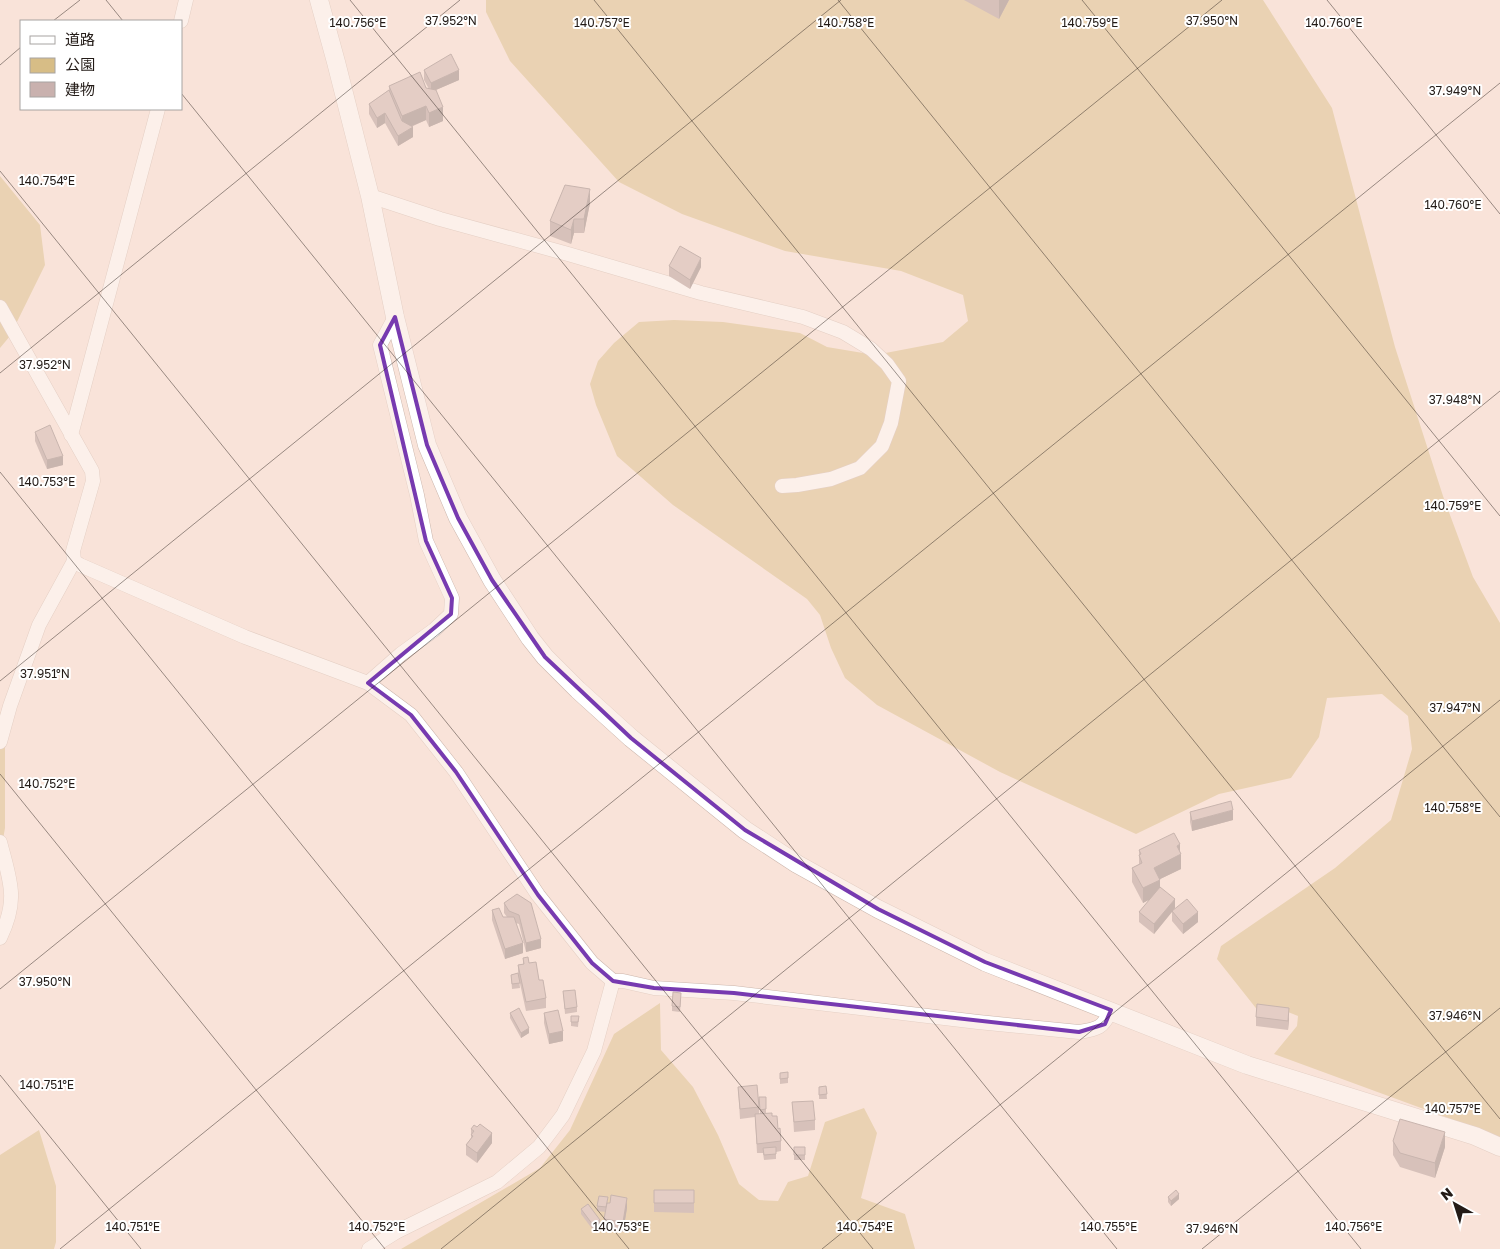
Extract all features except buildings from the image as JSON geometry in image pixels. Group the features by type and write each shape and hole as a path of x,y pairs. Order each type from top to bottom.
{"street":[{"path":"181,20 186,0"},
{"path":"318,0 370,196 395,317 427,445 458,518 492,580 530,638 545,657 578,690 631,738 745,830 797,864 878,909 984,962 1247,1064 1475,1136 1500,1147"},
{"path":"71,435 158,110"},
{"path":"370,196 440,219 701,293 804,317 843,332 871,349 887,364 899,381 891,423 882,446 860,468 831,479 782,486"},
{"path":"0,306 92,471 93,481 73,551 74,561 39,625 10,706 0,742"},
{"path":"368,683 451,614 452,598 426,541 417,495 380,345 395,317"},
{"path":"74,561 245,637 368,683 411,715 456,772 538,895 592,963 613,981 623,981 654,988 734,993 1079,1032 1094,1029 1105,1024 1111,1010"},
{"path":"0,842 11,884 12,904 8,921 0,938"},
{"path":"369,1249 396,1232 496,1182 539,1147 563,1115 594,1051 613,981"}],"highlighted area":[{"path":"395,317 427,445 458,518 492,580 545,657 631,738 745,830 878,909 985,962 1111,1010 1105,1024 1079,1032 734,993 654,988 613,981 592,963 538,895 456,772 411,715 368,683 451,614 452,598 426,541 380,345"}],"green space":[{"path":"486,0 1263,0 1332,108 1395,347 1443,496 1473,577 1500,623 1500,1137 1274,1054 1297,1026 1298,1016 1288,1012 1259,1012 1217,959 1221,946 1335,868 1391,820 1412,749 1408,716 1382,694 1327,698 1319,737 1291,778 1219,794 1136,834 1000,772 877,705 845,678 831,648 820,615 807,599 673,505 617,456 596,405 590,384 598,361 614,343 639,322 674,320 723,322 800,333 827,347 875,355 943,342 968,321 963,295 901,271 785,251 682,214 619,182 510,61 486,12"},
{"path":"0,176 40,225 45,265 10,336 0,348"},
{"path":"0,712 5,719 5,828 0,856"},
{"path":"660,1003 661,1050 693,1087 718,1135 739,1184 759,1200 778,1201 788,1182 808,1176 825,1122 864,1108 877,1133 861,1198 905,1214 915,1249 401,1249 540,1168 570,1130 614,1034"},
{"path":"39,1130 56,1186 56,1242 54,1249 0,1249 0,1155"}]}
